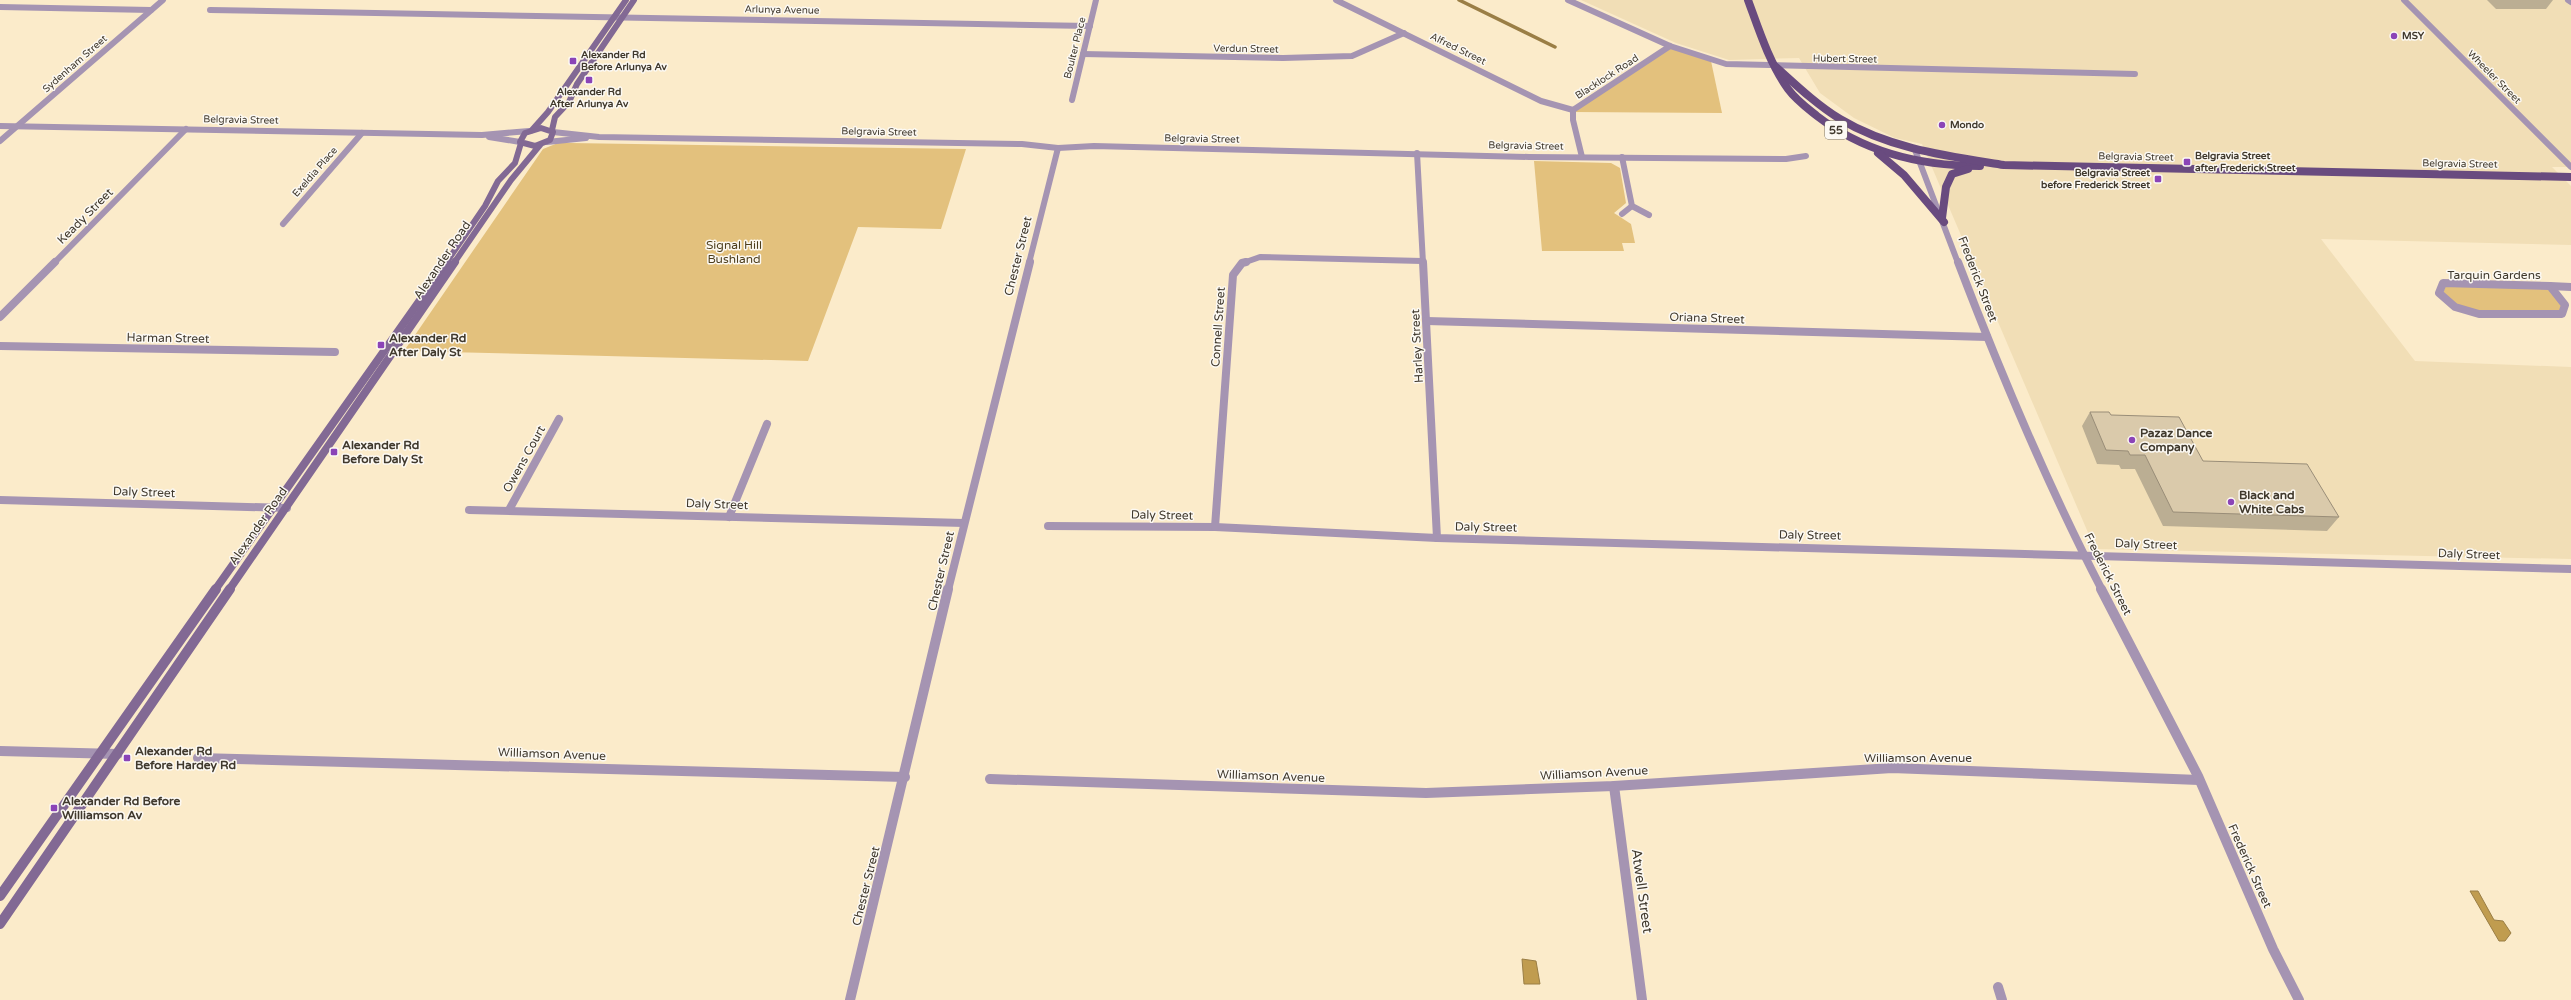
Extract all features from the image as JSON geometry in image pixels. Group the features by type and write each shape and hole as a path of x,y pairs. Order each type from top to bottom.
{"main road":[{"path":"531,130 548,112 626,0"},
{"path":"531,130 545,128 553,131 555,117 566,106 577,84 634,0"},
{"name":"55","path":"1748,0 1764,45 1786,86 1805,106 1835,129 1872,148 1919,162 1947,166 2004,165"},
{"name":"Belgravia Street","path":"1776,67 1841,120 1865,133 1915,150 2004,165 2571,177"},
{"name":"Alexander Road","path":"0,896 102,754 273,507 421,299 485,206 502,176 514,163 522,136 531,130"},
{"name":"Alexander Road","path":"0,924 511,180 543,143 553,137 553,131"},
{"path":"521,142 529,146 543,143"},
{"path":"1872,148 1904,175 1943,220"},
{"path":"1943,220 1946,187 1952,174 1978,166"}],"street":[{"name":"Sydenham Street","path":"0,142 163,0"},
{"name":"Boulter Place","path":"1072,100 1096,0"},
{"name":"Alfred Street","path":"1336,0 1541,101 1573,110"},
{"name":"Hubert Street","path":"1568,0 1670,46 1726,64 1776,67 2135,74"},
{"name":"Wheeler Street","path":"2404,0 2571,167"},
{"path":"0,7 151,10"},
{"name":"Arlunya Avenue","path":"210,10 623,16 1090,26"},
{"name":"Verdun Street","path":"1083,54 1283,58 1352,56 1404,33"},
{"name":"Blacklock Road","path":"1582,157 1573,120 1573,110 1670,46"},
{"name":"Belgravia Street","path":"0,126 482,135 531,130"},
{"name":"Keady Street","path":"0,317 186,129"},
{"name":"Belgravia Street","path":"553,131 598,137 1022,144 1058,148 1094,146 1582,157 1786,159 1806,156"},
{"name":"Exeldia Place","path":"283,224 362,133"},
{"name":"Belgravia Street","path":"482,135 521,142"},
{"name":"Belgravia Street","path":"543,143 598,137"},
{"name":"Chester Street","path":"850,1000 905,777 964,524 1058,148"},
{"name":"Frederick Street","path":"1915,150 1987,337 2084,554 2199,780 2273,949 2299,1000"},
{"name":"Harley Street","path":"1417,154 1438,538"},
{"path":"1622,157 1632,206"},
{"path":"1622,214 1632,206"},
{"path":"1632,206 1649,215"},
{"name":"Connell Street","path":"1215,527 1233,275 1242,263 1260,257 1422,260"},
{"name":"Tarquin Gardens","path":"2550,286 2565,305 2562,314 2478,314 2455,307 2439,293 2443,283 2571,286"},
{"name":"Oriana Street","path":"1427,321 1987,337"},
{"name":"Harman Street","path":"0,346 335,352"},
{"name":"Owens Court","path":"509,510 559,419"},
{"path":"729,517 767,424"},
{"name":"Daly Street","path":"0,500 286,508"},
{"name":"Daly Street","path":"469,510 964,524"},
{"name":"Daly Street","path":"1048,526 1215,527 1438,538 2084,554 2571,569"},
{"path":"0,751 118,754"},
{"name":"Williamson Avenue","path":"198,758 905,777"},
{"name":"Williamson Avenue","path":"990,780 1426,793 1614,786 1892,768 2199,780"},
{"name":"Atwell Street","path":"1614,786 1642,1000"},
{"path":"1998,987 2002,1000"}],"shaded area":[{"path":"1581,0 2571,0 2571,167 2552,167 2571,186 2571,245 2321,239 2415,361 2571,367 2571,559 2095,549 1922,144 1895,138 1854,118 1820,93 1799,58 1729,60 1676,43"},
{"path":"2470,891 2478,891 2494,920 2503,921 2511,933 2505,941 2499,941"},
{"path":"1522,959 1536,961 1540,984 1524,984"}],"green space":[{"path":"1670,46 1711,61 1722,113 1573,112"},
{"name":"Signal Hill Bushland","path":"558,143 966,149 941,229 858,227 808,361 404,351 543,149"},
{"path":"1534,161 1611,163 1620,168 1626,203 1614,213 1631,224 1635,243 1622,243 1624,251 1542,251"},
{"path":"2446,285 2550,286 2565,305 2562,314 2479,314 2455,307 2443,293"}],"building":[{"path":"2090,412 2109,412 2111,415 2179,417 2203,461 2307,464 2339,517 2173,512 2145,455 2130,455 2128,451 2106,450"}],"waterway":[{"path":"1459,0 1555,47"}],"place":[{"name":"MSY","path":"2394,36"},
{"name":"Alexander Rd Before Arlunya Av","path":"573,61"},
{"name":"Alexander Rd After Arlunya Av","path":"589,80"},
{"name":"Mondo","path":"1942,125"},
{"name":"Belgravia Street after Frederick Street","path":"2187,162"},
{"name":"Belgravia Street before Frederick Street","path":"2158,179"},
{"name":"Alexander Rd After Daly St","path":"381,345"},
{"name":"Pazaz Dance Company","path":"2132,440"},
{"name":"Alexander Rd Before Daly St","path":"334,452"},
{"name":"Black and White Cabs","path":"2231,502"},
{"name":"Alexander Rd Before Hardey Rd","path":"127,758"},
{"name":"Alexander Rd Before Williamson Av","path":"54,808"}]}
